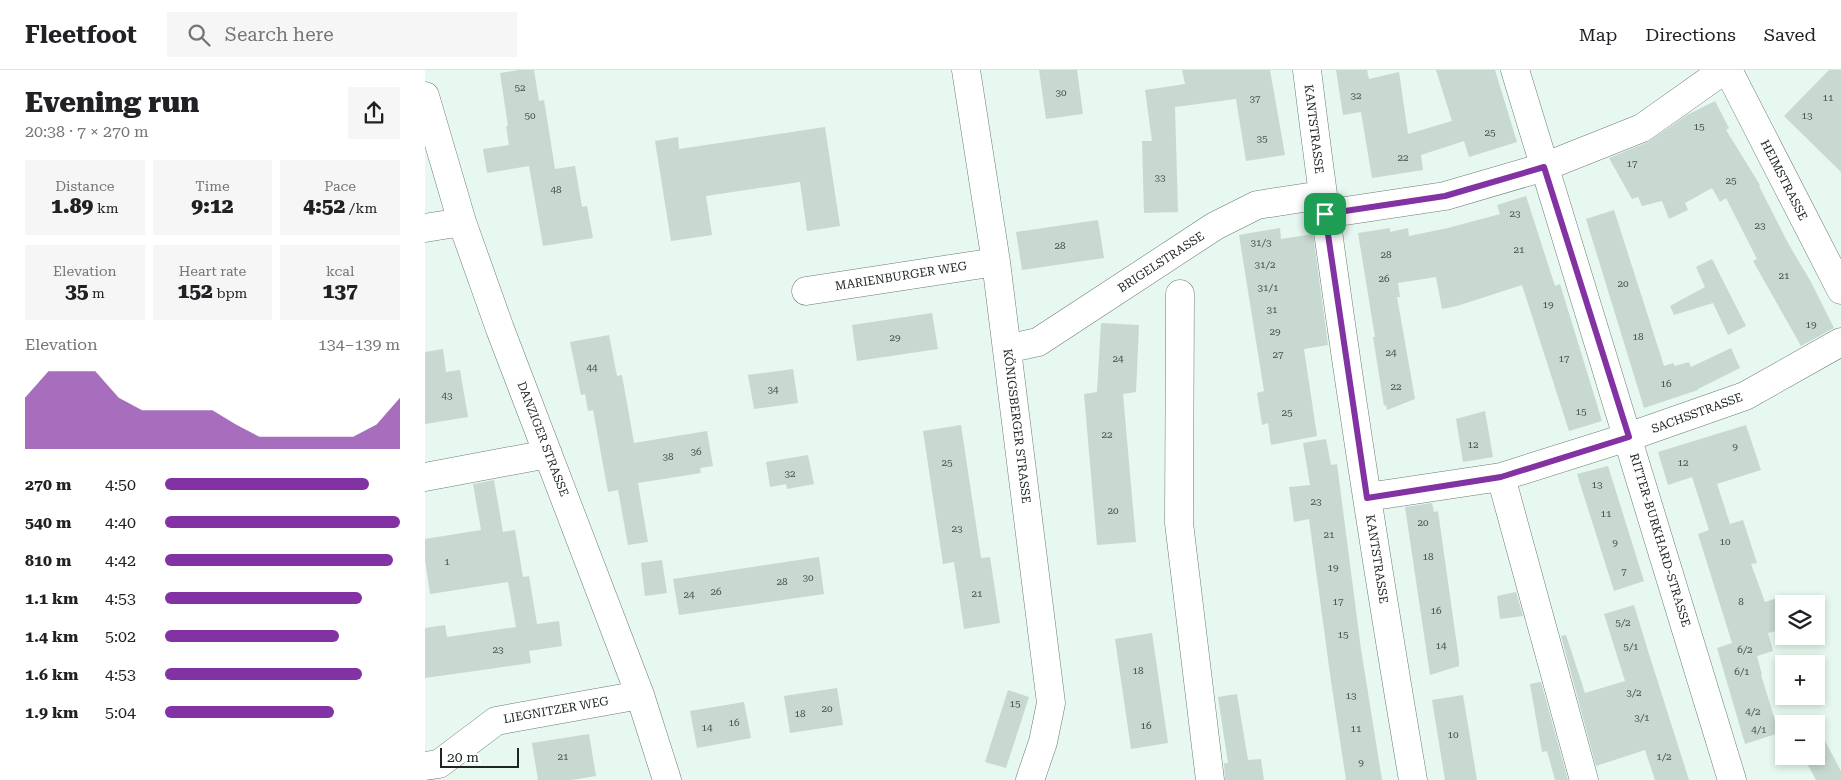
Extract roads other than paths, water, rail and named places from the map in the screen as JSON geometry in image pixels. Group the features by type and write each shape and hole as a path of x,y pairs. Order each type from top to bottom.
{"street":[{"name":"KÖNIGSBERGER STRASSE","path":"966,70 996,262 1051,703 1043,742 1030,780"},
{"name":"KANTSTRASSE","path":"1307,70 1324,204 1367,498 1413,780"},
{"name":"RITTER-BURKHARD-STRASSE","path":"1515,70 1629,437 1732,780"},
{"name":"BRIGELSTRASSE","path":"1007,348 1038,342 1215,226 1257,205 1324,204 1445,196 1544,167 1643,128 1724,70"},
{"name":"HEIMSTRASSE","path":"1728,70 1841,290"},
{"name":"DANZIGER STRASSE","path":"425,96 462,222 640,695 667,780"},
{"path":"425,228 462,222"},
{"name":"MARIENBURGER WEG","path":"806,291 996,262"},
{"path":"1180,294 1179,523 1210,780"},
{"name":"SACHSSTRASSE","path":"1367,498 1501,477 1629,437 1745,396 1841,342"},
{"path":"425,477 548,454"},
{"path":"1501,477 1584,780"},
{"name":"LIEGNITZER WEG","path":"425,766 439,764 495,721 640,695"}]}
